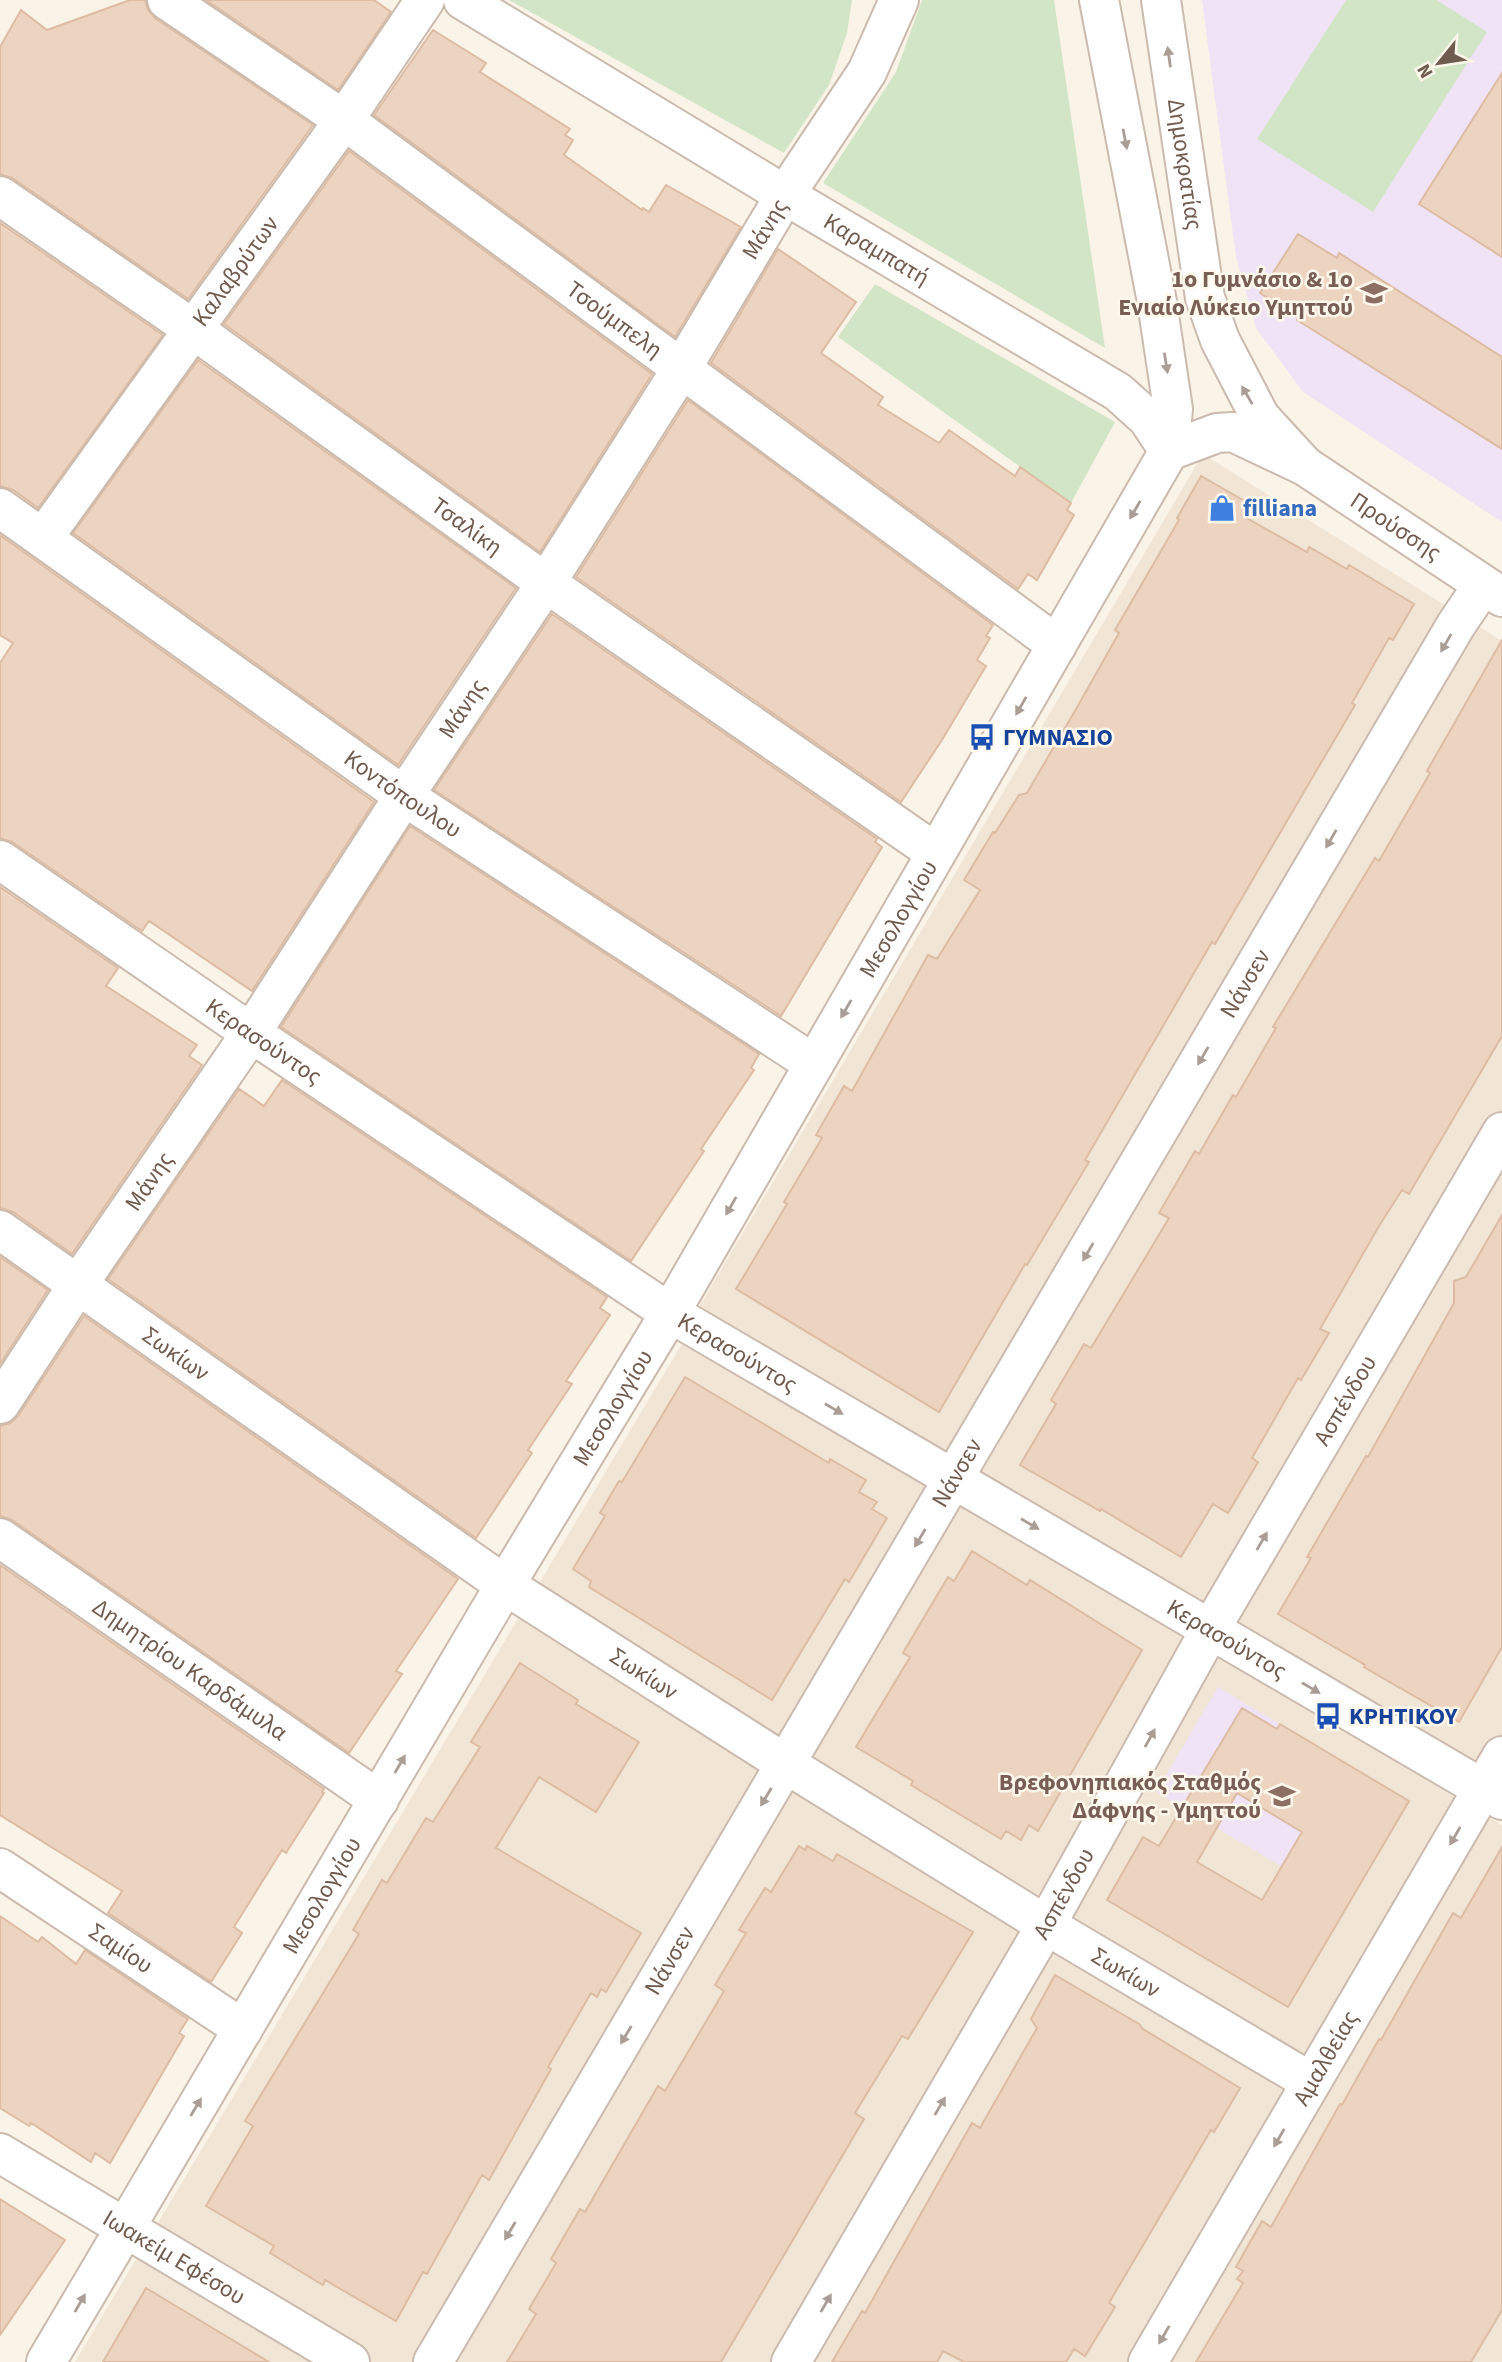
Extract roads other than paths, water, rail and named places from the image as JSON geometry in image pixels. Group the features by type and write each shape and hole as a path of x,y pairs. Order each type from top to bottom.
{"street":[{"name":"Τσούμπελη","path":"167,0 344,120 1057,645"},
{"name":"Καλαβρύτων","path":"43,538 344,120 425,0"},
{"name":"Καραμπατή","path":"463,0 1118,392 1148,419 1169,450"},
{"name":"Μάνης","path":"0,1404 79,1283 251,1033 546,583 681,369 785,195 867,72 899,0"},
{"path":"1099,0 1157,302 1174,409 1169,450"},
{"name":"Δημοκρατίας","path":"1161,0 1205,298 1220,341 1260,417 1306,466"},
{"name":"Τσαλίκη","path":"0,196 193,329 546,583 936,853"},
{"name":"Προύσσης","path":"1169,450 1217,433 1233,432 1306,466 1492,591"},
{"name":"Μεσολογγίου","path":"46,2362 505,1584 670,1313 1169,450"},
{"name":"Κοντόπουλου","path":"0,509 404,796 814,1064"},
{"name":"Νάνσεν","path":"433,2362 1449,638 1492,591"},
{"name":"Κερασούντος","path":"0,860 251,1033 670,1313 1492,1794"},
{"name":"Ασπένδου","path":"791,2362 1046,1925 1210,1630 1502,1132"},
{"name":"Σωκίων","path":"0,1230 505,1584 786,1764 1046,1925 1311,2082"},
{"name":"Δημητρίου Καρδάμυλα","path":"0,1538 379,1800"},
{"name":"Αμαλθείας","path":"1148,2362 1311,2082 1492,1794 1502,1756"},
{"name":"Σαμίου","path":"0,1868 243,2029"},
{"name":"Ιωακείμ Εφέσου","path":"0,2153 350,2362"}],"place":[{"name":"1ο Γυμνάσιο & 1ο Ενιαίο Λύκειο Υμηττού","path":"1374,293"},
{"name":"filliana","path":"1222,508"},
{"name":"ΓΥΜΝΑΣΙΟ","path":"982,737"},
{"name":"ΚΡΗΤΙΚΟΥ","path":"1328,1716"},
{"name":"Βρεφονηπιακός Σταθμός Δάφνης - Υμηττού","path":"1282,1796"}]}
